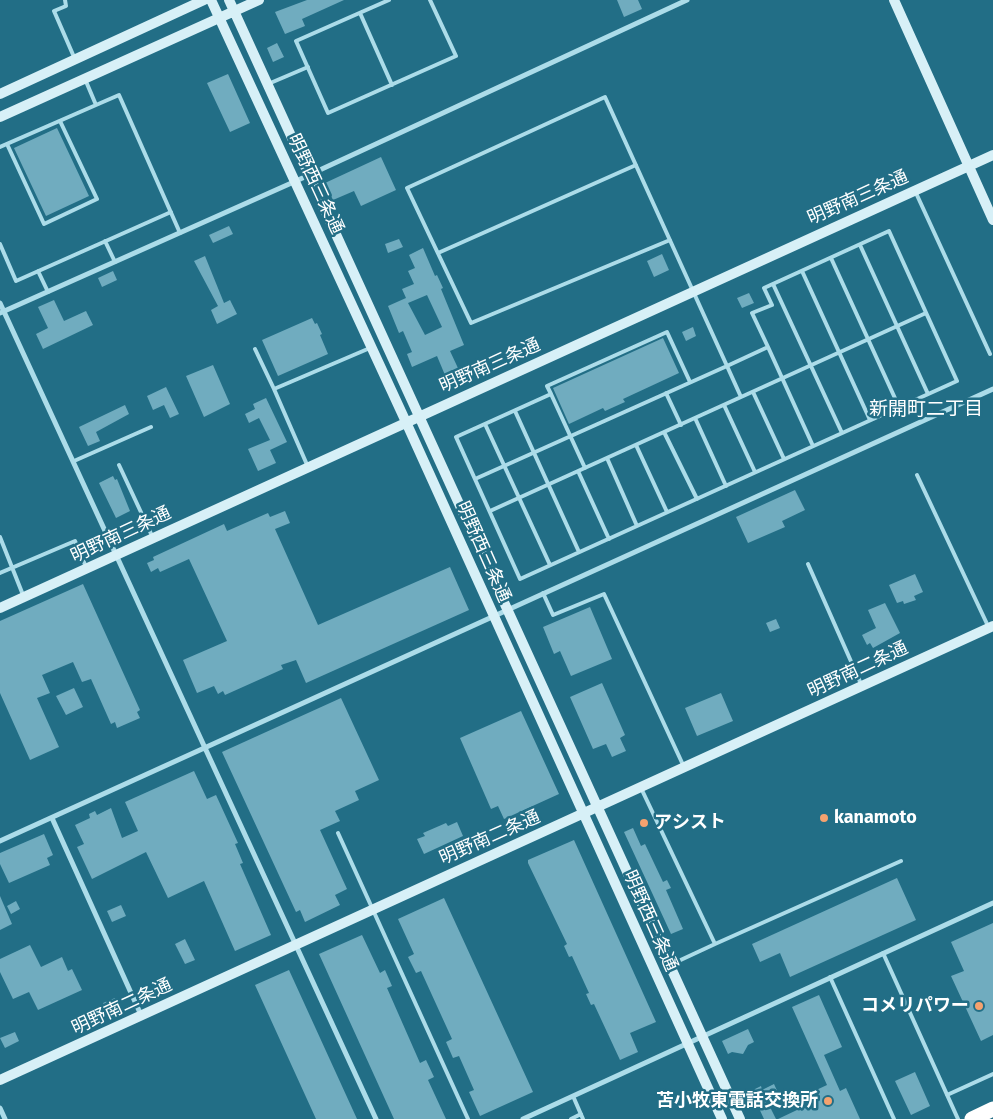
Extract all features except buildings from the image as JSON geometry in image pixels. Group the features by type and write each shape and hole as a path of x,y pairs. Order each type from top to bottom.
{"highway":[{"path":"972,1119 993,1109"}],"street":[{"path":"0,94 204,0"},
{"name":"明野西三条通","path":"211,0 372,347 722,1119"},
{"name":"明野西三条通","path":"229,0 740,1119"},
{"path":"0,117 258,0"},
{"path":"2,312 296,181 687,0"},
{"path":"894,0 993,220"},
{"name":"明野南三条通","path":"0,608 993,155"},
{"path":"0,303 2,312 74,460 204,749 376,1119"},
{"path":"0,841 993,389"},
{"name":"明野南二条通","path":"0,1080 991,627"},
{"path":"52,818 142,1016"},
{"path":"523,1119 534,1117 573,1096 688,1042 993,903"},
{"path":"0,1108 5,1119"}],"lane":[{"path":"64,0 66,6 54,12 75,59"},
{"path":"390,0 296,41 328,113 456,56 430,0"},
{"path":"360,13 392,85"},
{"path":"268,84 308,67"},
{"path":"85,79 96,105"},
{"path":"0,148 119,95 180,233"},
{"path":"670,240 471,324 407,188 605,97 636,165 670,240 741,397"},
{"path":"7,144 44,224 96,199 60,121"},
{"path":"438,253 636,165"},
{"path":"915,190 990,354"},
{"path":"0,244 16,281 171,212"},
{"path":"551,394 456,437 520,578 638,526 957,381 889,231 764,288 772,305 752,314 813,446"},
{"path":"105,241 115,262"},
{"path":"860,245 928,394"},
{"path":"831,258 899,407"},
{"path":"38,271 48,292"},
{"path":"802,271 870,420"},
{"path":"774,284 842,433"},
{"path":"490,511 926,314"},
{"path":"585,468 547,386 667,332 690,382"},
{"path":"274,389 372,347"},
{"path":"475,479 768,347"},
{"path":"255,349 308,467"},
{"path":"753,392 784,460"},
{"path":"666,393 681,424"},
{"path":"724,405 755,472"},
{"path":"515,411 579,552"},
{"path":"695,418 726,486"},
{"path":"485,424 550,565"},
{"path":"74,460 151,427"},
{"path":"664,432 697,499"},
{"path":"636,445 667,512"},
{"path":"607,458 638,526"},
{"path":"119,465 153,538"},
{"path":"578,471 609,538"},
{"path":"917,475 991,627"},
{"path":"0,537 24,597"},
{"path":"0,573 75,541 87,568"},
{"path":"808,564 862,686"},
{"path":"543,594 553,615 604,594 684,767"},
{"path":"640,787 715,944"},
{"path":"338,833 371,910 468,1119"},
{"path":"670,965 901,861"},
{"path":"883,953 958,1119"},
{"path":"830,977 894,1119"},
{"path":"947,1095 993,1074"},
{"path":"571,1119 582,1117 573,1096"}],"place":[{"name":"kanamoto","path":"824,818"},
{"name":"アシスト","path":"644,823"},
{"name":"コメリパワー","path":"979,1006"},
{"name":"苫小牧東電話交換所","path":"828,1101"}],"district":[{"name":"新開町二丁目","path":"926,410"}]}
